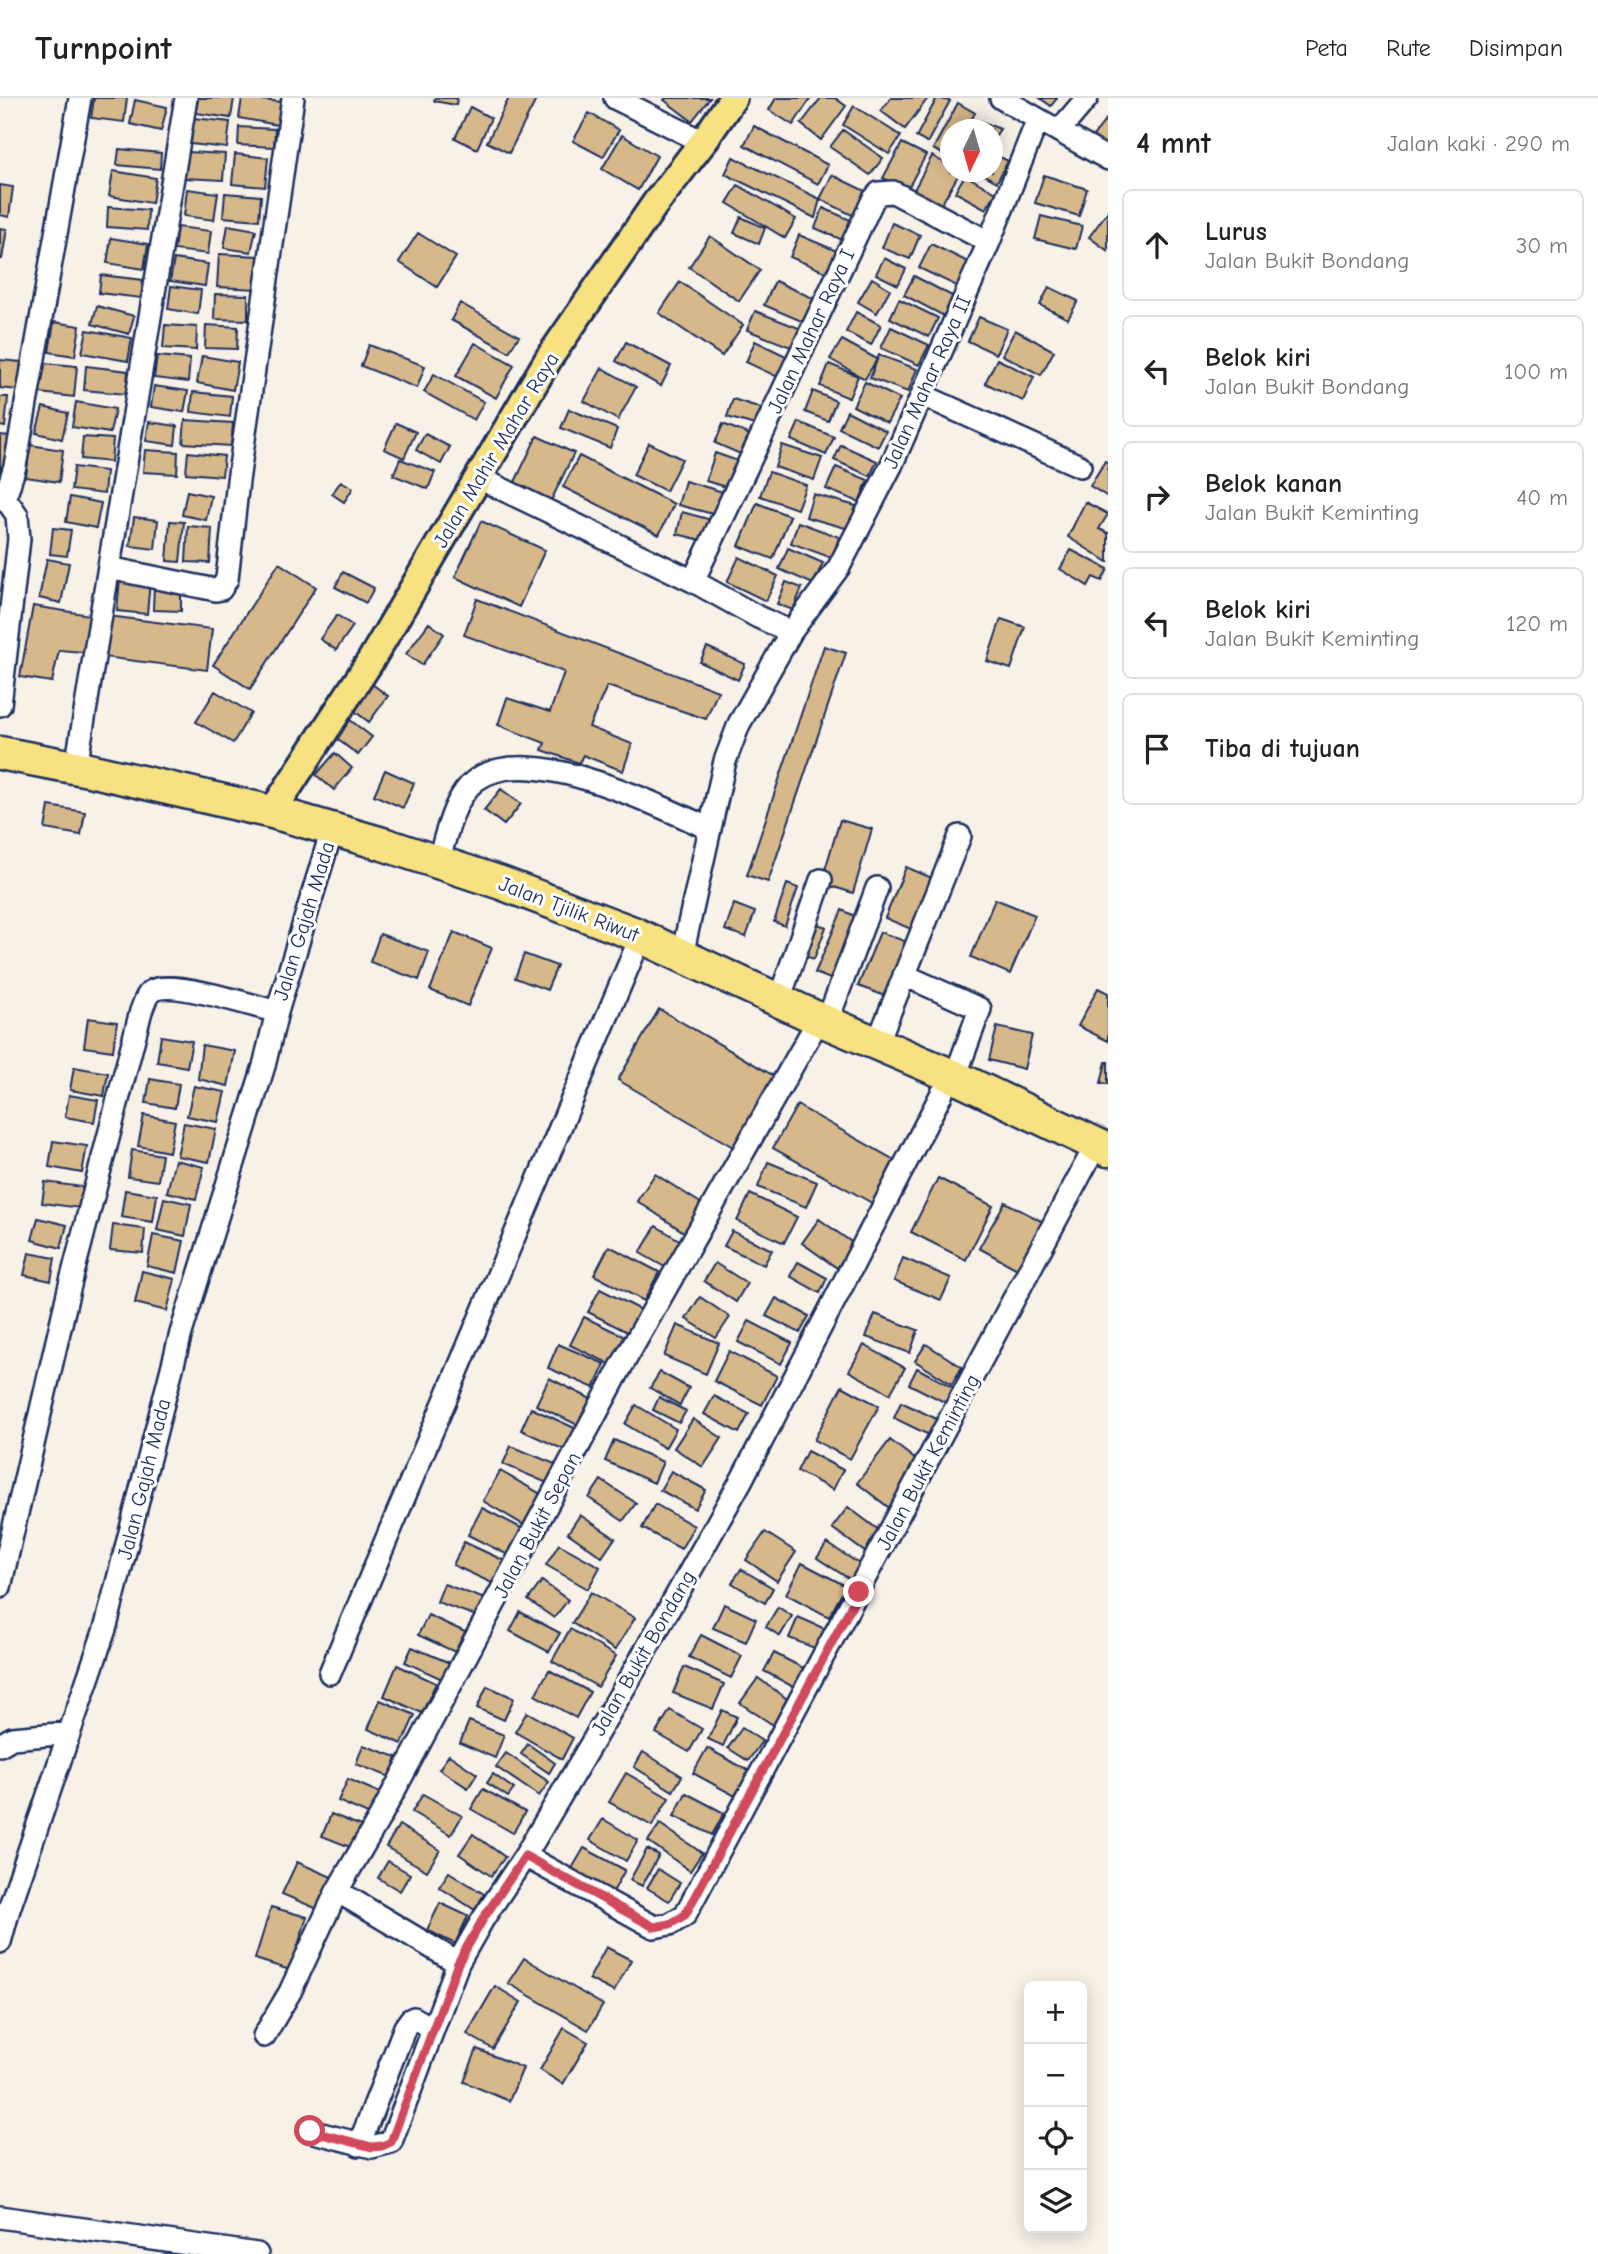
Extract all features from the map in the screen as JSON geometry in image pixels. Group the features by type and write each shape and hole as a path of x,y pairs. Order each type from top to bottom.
{"highway":[{"name":"Jalan Tjilik Riwut","path":"0,752 272,812 383,844 501,883 641,936 877,1044 948,1085 1103,1144"}],"main road":[{"name":"Jalan Mahir Mahar Raya","path":"272,812 371,660 549,358 655,204 733,98"}],"street":[{"path":"0,705 5,615 19,539 17,515 3,498 15,466 80,98"},
{"path":"76,767 186,98"},
{"path":"109,568 216,590 221,589 227,579 238,481 293,98"},
{"path":"615,98 703,142"},
{"path":"1001,98 1108,159"},
{"path":"1059,131 1087,98"},
{"name":"Jalan Mahar Raya II","path":"682,956 732,739 791,632 839,567 891,466 989,242 1038,119"},
{"name":"Jalan Mahar Raya I","path":"693,580 873,200 879,193 893,192 989,242"},
{"path":"922,395 1080,466"},
{"path":"479,478 693,580 758,617 791,632"},
{"path":"438,862 456,806 476,780 501,770 533,768 581,778 627,792 710,829"},
{"name":"Jalan Gajah Mada","path":"0,1942 5,1906 106,1626 181,1333 264,1066 277,1012 332,830"},
{"path":"877,1044 960,836"},
{"path":"779,1000 821,880"},
{"name":"Jalan Bukit Sepan","path":"264,2036 290,1992 337,1891 380,1817 621,1367 823,1020 877,888"},
{"path":"330,1672 641,936"},
{"name":"Jalan Bukit Bondang","path":"310,2131 359,2145 382,2146 391,2142 458,1963 630,1678 741,1479 948,1085 980,1009 904,975"},
{"name":"Jalan Gajah Mada","path":"0,1587 69,1289 141,1011 149,993 155,989 166,988 191,991 229,998 277,1012"},
{"name":"Jalan Bukit Keminting","path":"525,1856 654,1927 670,1924 685,1915 1103,1144"},
{"path":"4,1735 69,1732"},
{"path":"337,1891 458,1963"},
{"path":"359,2145 405,2027 414,2018 432,2028"},
{"path":"0,2217 147,2246 257,2254"}],"building":[{"path":"94,98 127,98 124,122 91,118"},
{"path":"198,98 234,98 231,118 196,113"},
{"path":"242,98 282,102 278,125 239,118"},
{"path":"435,98 457,98 456,105 434,101"},
{"path":"509,98 537,98 509,153 487,142"},
{"path":"710,98 692,121 664,100"},
{"path":"776,98 811,98 793,125 769,110"},
{"path":"821,98 835,98 846,106 821,140 801,124"},
{"path":"891,98 928,98 905,129 881,111"},
{"path":"937,98 950,101 927,143 916,137"},
{"path":"1040,98 1057,98 1051,106"},
{"path":"135,100 167,107 161,131 130,124"},
{"path":"958,103 975,113 972,119 949,119"},
{"path":"854,106 901,136 889,154 843,125"},
{"path":"470,107 491,118 477,149 455,138"},
{"path":"589,113 619,130 603,157 573,141"},
{"path":"1108,117 1108,148 1093,136"},
{"path":"193,118 230,122 227,148 191,144"},
{"path":"754,126 828,165 818,184 744,145"},
{"path":"239,127 275,129 274,147 238,145"},
{"path":"843,130 883,158 870,175 830,147"},
{"path":"622,135 657,156 638,190 602,169"},
{"path":"940,136 940,153 933,149"},
{"path":"902,143 926,155 907,190 883,178"},
{"path":"119,149 161,153 160,169 117,165"},
{"path":"187,152 225,154 223,180 185,178"},
{"path":"235,154 268,158 265,187 232,184"},
{"path":"932,156 940,160 940,182 954,182 937,212 910,197"},
{"path":"733,157 820,199 815,218 725,174"},
{"path":"113,171 156,178 152,203 109,196"},
{"path":"832,175 869,193 856,217 820,199"},
{"path":"1044,175 1087,189 1079,216 1035,203"},
{"path":"961,182 977,182 996,193 986,209 955,192"},
{"path":"0,185 13,187 9,217 0,215"},
{"path":"738,185 796,219 785,238 727,203"},
{"path":"187,189 218,193 214,220 184,216"},
{"path":"225,193 261,196 259,220 223,217"},
{"path":"108,207 148,210 147,230 107,227"},
{"path":"823,208 855,222 847,242 815,228"},
{"path":"1108,211 1108,251 1089,237"},
{"path":"1041,216 1082,226 1076,249 1035,239"},
{"path":"741,217 765,228 759,244 734,233"},
{"path":"892,223 920,235 910,259 882,248"},
{"path":"228,225 256,230 251,252 224,248"},
{"path":"177,227 211,231 208,254 174,250"},
{"path":"0,228 7,229 2,259 0,259"},
{"path":"418,233 456,257 437,287 399,262"},
{"path":"799,235 837,251 828,273 790,257"},
{"path":"710,236 760,270 739,301 689,267"},
{"path":"111,238 148,244 144,269 107,263"},
{"path":"931,244 972,264 961,288 919,268"},
{"path":"219,254 259,256 258,289 217,287"},
{"path":"884,258 906,269 898,285 876,274"},
{"path":"174,259 208,264 205,286 170,281"},
{"path":"101,275 143,280 141,298 99,293"},
{"path":"914,276 954,297 944,316 904,295"},
{"path":"872,278 890,289 877,313 858,302"},
{"path":"775,281 817,300 806,323 764,305"},
{"path":"680,282 743,325 722,356 659,313"},
{"path":"171,286 201,290 198,314 168,309"},
{"path":"1049,287 1078,301 1068,319 1040,305"},
{"path":"215,294 248,295 248,320 214,319"},
{"path":"899,299 938,318 929,337 890,318"},
{"path":"460,303 519,336 509,352 451,320"},
{"path":"97,306 134,316 129,334 92,324"},
{"path":"755,311 804,330 796,349 747,330"},
{"path":"856,312 881,325 871,345 846,332"},
{"path":"979,317 1007,329 996,354 968,341"},
{"path":"54,322 80,326 75,356 49,352"},
{"path":"165,325 197,327 196,350 163,348"},
{"path":"206,325 238,327 237,349 205,348"},
{"path":"891,327 929,345 919,365 881,348"},
{"path":"87,330 132,338 128,361 82,353"},
{"path":"1015,330 1054,351 1041,375 1002,355"},
{"path":"842,340 877,359 865,379 830,359"},
{"path":"755,341 790,358 780,378 746,362"},
{"path":"626,342 671,366 661,386 616,361"},
{"path":"475,343 514,365 496,398 456,376"},
{"path":"369,345 425,366 417,388 361,366"},
{"path":"879,355 917,369 908,392 870,378"},
{"path":"157,356 190,359 188,382 154,378"},
{"path":"202,356 238,362 233,390 197,383"},
{"path":"997,359 1034,377 1023,401 985,383"},
{"path":"0,360 21,362 18,390 0,388"},
{"path":"43,363 77,366 74,397 40,393"},
{"path":"829,364 858,376 849,398 820,386"},
{"path":"86,366 128,371 126,394 84,390"},
{"path":"602,368 636,387 618,420 584,401"},
{"path":"434,374 484,402 474,420 424,392"},
{"path":"865,382 900,399 887,423 853,406"},
{"path":"154,386 188,391 184,412 151,407"},
{"path":"813,391 836,401 828,421 805,412"},
{"path":"193,392 232,396 230,417 191,412"},
{"path":"0,397 8,397 5,427 0,426"},
{"path":"733,399 761,408 755,425 727,417"},
{"path":"76,402 115,409 110,433 72,427"},
{"path":"43,407 68,413 62,439 36,433"},
{"path":"569,409 617,429 610,448 561,428"},
{"path":"847,411 886,431 878,447 839,428"},
{"path":"185,420 233,423 231,446 183,443"},
{"path":"149,422 177,426 175,445 146,441"},
{"path":"799,422 834,437 826,455 791,440"},
{"path":"396,423 416,432 404,458 384,449"},
{"path":"723,424 753,436 745,456 715,443"},
{"path":"425,434 450,447 441,464 416,450"},
{"path":"0,435 10,436 4,473 0,473"},
{"path":"537,436 574,453 550,503 513,486"},
{"path":"83,437 113,439 111,462 81,459"},
{"path":"649,443 682,459 666,491 633,475"},
{"path":"30,445 63,450 59,482 26,477"},
{"path":"782,445 822,458 814,480 775,467"},
{"path":"841,445 877,461 870,476 834,460"},
{"path":"145,450 178,452 177,474 143,472"},
{"path":"188,452 224,456 222,476 186,473"},
{"path":"715,453 741,462 732,489 706,481"},
{"path":"579,456 674,504 659,535 563,487"},
{"path":"400,459 435,472 428,489 393,475"},
{"path":"1105,461 1108,463 1108,497 1090,486"},
{"path":"74,467 106,471 104,494 71,490"},
{"path":"836,467 868,480 859,502 826,489"},
{"path":"769,472 806,485 797,509 760,496"},
{"path":"341,481 353,488 344,502 332,494"},
{"path":"685,481 723,492 717,515 678,505"},
{"path":"187,491 211,496 206,520 182,515"},
{"path":"813,494 856,506 849,529 806,517"},
{"path":"70,497 101,503 96,528 66,522"},
{"path":"1085,502 1108,514 1099,529 1108,533 1108,562 1068,537"},
{"path":"757,503 790,516 773,559 739,546"},
{"path":"682,512 715,521 709,542 677,534"},
{"path":"134,517 158,520 155,549 130,546"},
{"path":"170,521 184,522 180,562 167,561"},
{"path":"481,521 545,550 519,607 455,577"},
{"path":"798,522 839,537 832,558 791,543"},
{"path":"188,526 212,528 210,563 186,562"},
{"path":"53,528 71,530 67,556 50,554"},
{"path":"788,548 823,563 813,584 779,569"},
{"path":"1071,550 1108,569 1102,581 1093,577 1088,586 1060,569"},
{"path":"739,557 778,576 766,601 727,582"},
{"path":"47,559 69,563 61,603 39,598"},
{"path":"279,563 316,587 250,689 213,665"},
{"path":"343,572 374,588 366,603 335,587"},
{"path":"120,578 150,581 147,614 117,611"},
{"path":"786,582 802,588 793,610 777,604"},
{"path":"154,585 181,586 181,611 153,610"},
{"path":"477,599 718,691 706,719 607,686 589,727 632,744 623,771 583,755 579,763 542,750 545,743 498,725 507,698 550,712 564,672 464,635"},
{"path":"33,606 90,615 83,652 59,650 52,682 20,677"},
{"path":"337,615 353,626 336,650 320,639"},
{"path":"108,616 212,629 207,670 103,657"},
{"path":"1001,619 1025,627 1011,669 987,661"},
{"path":"429,623 444,634 422,665 406,654"},
{"path":"824,646 846,653 768,882 747,875"},
{"path":"707,647 745,664 738,680 700,662"},
{"path":"372,684 388,696 369,722 353,710"},
{"path":"215,691 251,713 233,743 196,722"},
{"path":"350,720 372,737 358,755 336,738"},
{"path":"335,753 352,768 334,790 316,775"},
{"path":"385,770 414,783 403,808 374,795"},
{"path":"501,789 521,804 504,825 484,810"},
{"path":"49,806 85,812 81,835 45,829"},
{"path":"840,820 872,829 853,893 821,883"},
{"path":"906,867 932,878 911,929 885,918"},
{"path":"787,884 798,888 785,926 774,922"},
{"path":"995,899 1035,915 1010,974 971,957"},
{"path":"734,904 755,912 746,937 725,930"},
{"path":"842,910 857,917 830,979 815,973"},
{"path":"818,924 826,927 814,959 805,956"},
{"path":"454,932 492,948 468,1006 430,990"},
{"path":"880,932 907,942 885,996 858,986"},
{"path":"380,934 429,952 419,980 370,962"},
{"path":"524,954 557,966 547,990 515,978"},
{"path":"1098,988 1108,993 1108,1041 1078,1026"},
{"path":"659,1009 781,1080 740,1151 618,1080"},
{"path":"88,1018 117,1022 113,1051 84,1047"},
{"path":"997,1027 1032,1035 1024,1069 989,1060"},
{"path":"161,1036 192,1041 187,1067 157,1062"},
{"path":"202,1045 235,1051 228,1086 198,1079"},
{"path":"1108,1062 1108,1084 1101,1083"},
{"path":"74,1067 108,1073 104,1096 70,1090"},
{"path":"150,1079 179,1084 175,1108 146,1103"},
{"path":"194,1086 225,1092 218,1122 187,1116"},
{"path":"69,1095 98,1100 94,1122 65,1117"},
{"path":"797,1105 896,1161 872,1203 773,1148"},
{"path":"144,1115 175,1121 169,1152 138,1146"},
{"path":"184,1123 216,1129 209,1162 177,1156"},
{"path":"53,1141 87,1146 82,1173 49,1167"},
{"path":"132,1150 162,1155 158,1181 128,1177"},
{"path":"175,1160 204,1167 196,1199 167,1192"},
{"path":"768,1162 817,1182 806,1207 758,1187"},
{"path":"655,1174 702,1204 684,1232 637,1201"},
{"path":"938,1178 993,1206 966,1260 911,1232"},
{"path":"45,1182 83,1187 80,1208 42,1203"},
{"path":"125,1190 157,1195 153,1222 121,1217"},
{"path":"750,1194 797,1217 784,1243 737,1221"},
{"path":"164,1198 191,1204 185,1236 157,1230"},
{"path":"1005,1202 1045,1223 1019,1270 979,1248"},
{"path":"38,1218 67,1225 61,1248 32,1240"},
{"path":"819,1219 854,1244 837,1268 802,1243"},
{"path":"113,1225 145,1229 143,1253 110,1250"},
{"path":"656,1226 686,1244 670,1270 640,1253"},
{"path":"732,1231 772,1250 764,1265 724,1246"},
{"path":"153,1235 184,1241 177,1273 147,1266"},
{"path":"609,1246 659,1272 644,1301 594,1275"},
{"path":"29,1253 55,1258 51,1281 24,1275"},
{"path":"903,1258 951,1278 941,1300 894,1281"},
{"path":"798,1262 827,1278 820,1293 790,1276"},
{"path":"715,1263 747,1283 736,1302 704,1281"},
{"path":"142,1271 175,1279 167,1311 135,1303"},
{"path":"600,1289 647,1313 635,1336 588,1312"},
{"path":"700,1297 730,1317 716,1338 686,1319"},
{"path":"776,1298 809,1316 800,1333 766,1316"},
{"path":"875,1314 918,1330 910,1353 866,1337"},
{"path":"584,1317 626,1337 612,1365 570,1345"},
{"path":"749,1321 792,1343 781,1364 738,1342"},
{"path":"677,1325 719,1343 706,1374 664,1356"},
{"path":"558,1344 605,1364 594,1388 548,1368"},
{"path":"926,1344 962,1367 952,1384 915,1361"},
{"path":"864,1345 905,1368 890,1394 849,1371"},
{"path":"729,1351 777,1376 762,1405 714,1381"},
{"path":"917,1368 958,1390 950,1405 909,1384"},
{"path":"660,1372 689,1388 680,1405 650,1388"},
{"path":"549,1378 595,1401 582,1427 536,1405"},
{"path":"842,1386 879,1406 850,1459 814,1440"},
{"path":"714,1396 749,1414 739,1433 704,1414"},
{"path":"659,1397 686,1411 679,1423 653,1410"},
{"path":"901,1402 941,1421 933,1437 894,1418"},
{"path":"636,1405 676,1429 665,1448 625,1424"},
{"path":"531,1408 579,1430 569,1452 521,1430"},
{"path":"693,1419 722,1438 703,1467 674,1448"},
{"path":"614,1440 663,1462 654,1483 605,1461"},
{"path":"890,1440 925,1467 892,1510 857,1483"},
{"path":"511,1446 555,1464 547,1483 503,1464"},
{"path":"807,1451 843,1470 833,1490 797,1471"},
{"path":"500,1471 546,1497 529,1528 483,1501"},
{"path":"671,1471 706,1490 695,1509 660,1490"},
{"path":"601,1480 636,1503 623,1521 589,1498"},
{"path":"655,1504 694,1526 681,1549 642,1528"},
{"path":"848,1507 884,1534 869,1555 832,1528"},
{"path":"482,1508 525,1530 512,1557 468,1535"},
{"path":"580,1515 615,1538 602,1557 568,1533"},
{"path":"765,1532 796,1552 777,1581 746,1560"},
{"path":"464,1542 505,1561 494,1584 453,1565"},
{"path":"827,1543 861,1565 851,1580 817,1558"},
{"path":"559,1544 600,1567 588,1589 546,1565"},
{"path":"802,1563 846,1586 829,1617 786,1594"},
{"path":"741,1569 773,1588 765,1603 732,1583"},
{"path":"542,1581 568,1600 554,1618 528,1600"},
{"path":"444,1584 485,1599 479,1617 437,1602"},
{"path":"591,1592 635,1618 615,1650 572,1623"},
{"path":"724,1604 756,1619 746,1642 713,1628"},
{"path":"778,1607 792,1616 780,1636 766,1627"},
{"path":"520,1612 560,1633 549,1652 510,1631"},
{"path":"428,1615 465,1632 455,1652 418,1635"},
{"path":"798,1617 830,1631 822,1651 789,1638"},
{"path":"570,1629 616,1656 598,1687 552,1661"},
{"path":"701,1635 742,1656 731,1678 689,1657"},
{"path":"412,1647 450,1663 442,1679 405,1662"},
{"path":"774,1653 805,1669 795,1688 764,1671"},
{"path":"397,1665 436,1683 422,1713 384,1696"},
{"path":"684,1667 724,1684 713,1709 673,1693"},
{"path":"549,1670 590,1692 576,1718 535,1695"},
{"path":"758,1678 790,1701 773,1725 740,1703"},
{"path":"487,1686 514,1698 504,1720 477,1708"},
{"path":"380,1700 415,1715 402,1744 368,1729"},
{"path":"670,1710 702,1729 689,1752 656,1733"},
{"path":"722,1710 737,1717 723,1746 708,1739"},
{"path":"527,1712 573,1738 562,1759 515,1732"},
{"path":"469,1721 504,1735 495,1758 460,1743"},
{"path":"742,1728 762,1741 748,1761 728,1748"},
{"path":"528,1744 555,1763 549,1773 521,1754"},
{"path":"363,1745 397,1757 390,1777 356,1764"},
{"path":"707,1748 749,1771 735,1796 693,1773"},
{"path":"643,1752 682,1776 673,1791 634,1767"},
{"path":"506,1753 549,1782 539,1796 496,1767"},
{"path":"449,1755 477,1774 468,1788 439,1769"},
{"path":"626,1773 669,1798 652,1826 609,1802"},
{"path":"493,1774 514,1789 508,1797 487,1783"},
{"path":"348,1779 380,1793 370,1815 338,1801"},
{"path":"483,1789 525,1812 513,1833 471,1809"},
{"path":"686,1793 724,1813 712,1835 674,1816"},
{"path":"423,1794 462,1816 451,1835 412,1812"},
{"path":"331,1814 364,1827 355,1849 322,1836"},
{"path":"603,1819 638,1840 626,1861 590,1840"},
{"path":"660,1824 702,1853 690,1871 648,1841"},
{"path":"399,1825 440,1850 427,1871 386,1847"},
{"path":"473,1834 505,1857 491,1876 459,1854"},
{"path":"584,1848 625,1870 613,1892 571,1870"},
{"path":"647,1849 659,1855 642,1886 630,1880"},
{"path":"388,1861 410,1874 400,1891 378,1878"},
{"path":"297,1862 334,1878 320,1910 282,1894"},
{"path":"658,1869 680,1883 669,1901 647,1888"},
{"path":"449,1872 484,1894 475,1910 439,1887"},
{"path":"440,1903 468,1916 455,1944 427,1930"},
{"path":"271,1907 307,1917 290,1970 255,1959"},
{"path":"606,1947 631,1960 614,1992 589,1979"},
{"path":"524,1958 603,2005 588,2030 508,1983"},
{"path":"495,1986 521,2002 493,2049 467,2034"},
{"path":"564,2028 588,2042 563,2084 540,2070"},
{"path":"477,2049 523,2068 509,2101 464,2082"}],"route":[{"path":"310,2131 372,2147 391,2142 458,1963 483,1919 525,1856 654,1927 670,1924 685,1915 859,1592"}]}
